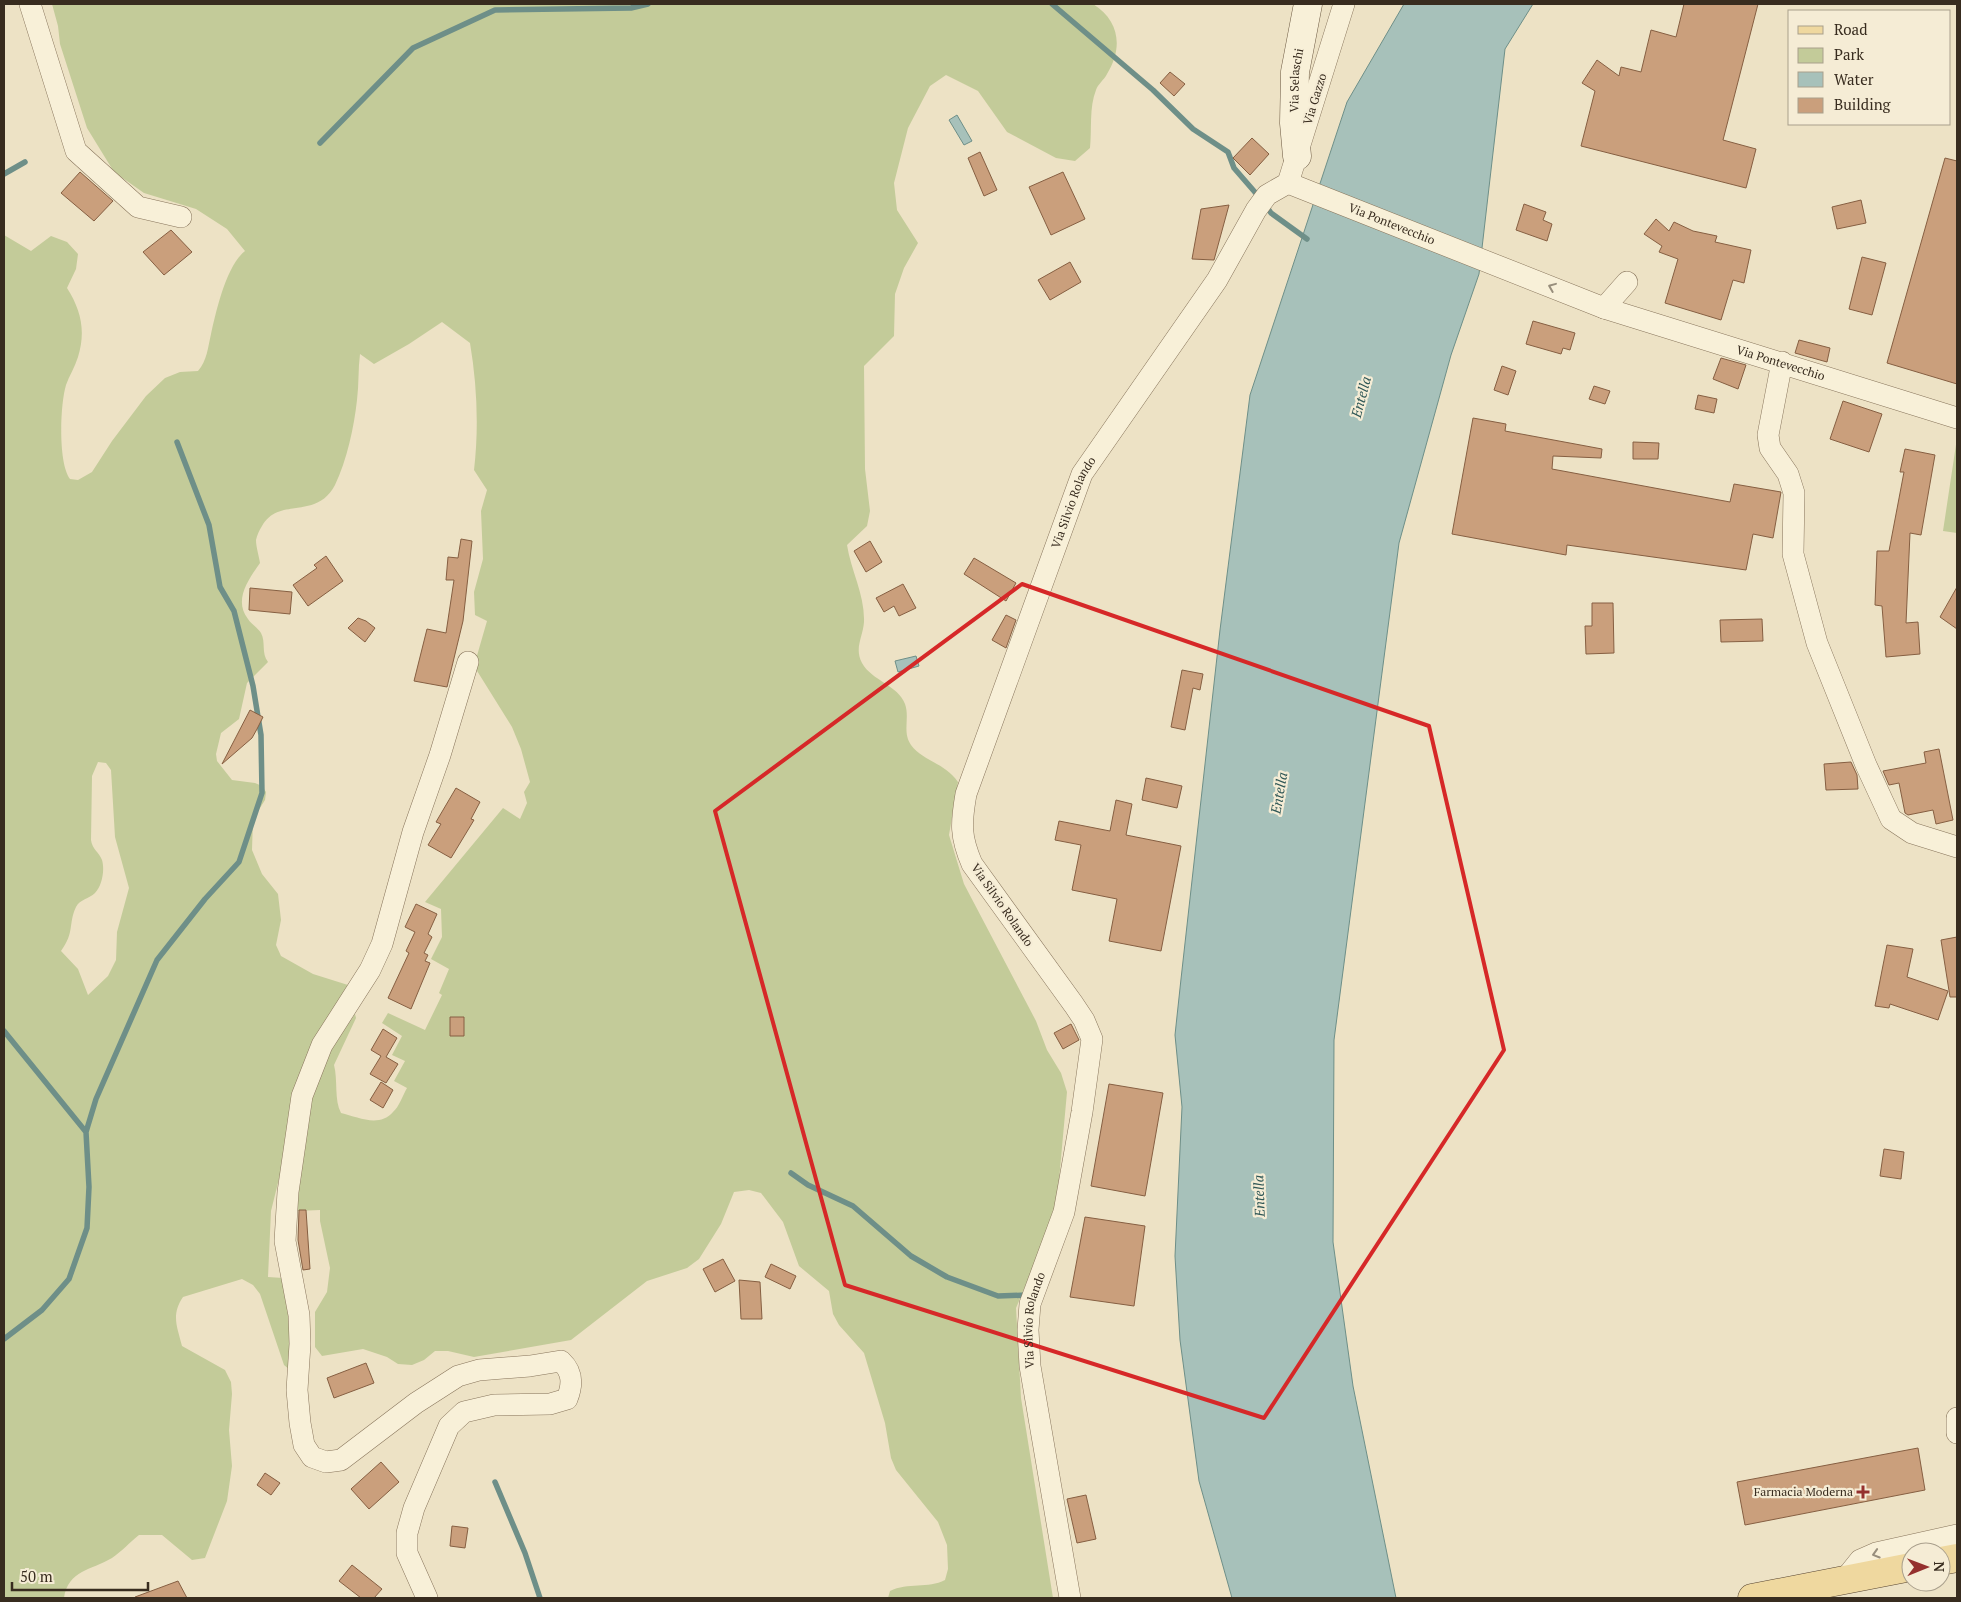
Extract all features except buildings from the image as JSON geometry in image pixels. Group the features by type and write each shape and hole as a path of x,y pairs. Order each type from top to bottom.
{"main road":[{"path":"1752,1598 1901,1569"}],"street":[{"path":"30,4 76,151 138,207 181,217"},
{"name":"Via Selaschi","path":"1297,156 1294,123 1295,72 1308,4"},
{"name":"Via Gazzo","path":"1293,186 1297,156 1344,4"},
{"name":"Via Pontevecchio","path":"1293,186 1600,306 1957,418"},
{"name":"Via Silvio Rolando","path":"1070,1598 1030,1366 1028,1330 1030,1304 1064,1212 1082,1112 1092,1039 1084,1020 1074,1005 972,864 963,843 960,824 966,794 1082,474 1217,280 1256,210 1267,195 1293,186"},
{"path":"1600,306 1627,282"},
{"path":"1782,362 1768,435 1770,448 1788,474 1794,493 1793,554 1817,643 1866,765 1891,819 1912,834 1957,847"},
{"path":"426,1598 407,1553 407,1533 414,1508 450,1426 464,1412 494,1406 550,1404 566,1399 572,1386 569,1368 561,1360 530,1366 479,1370 458,1376 416,1402 341,1460 326,1462 312,1457 304,1445 300,1422 297,1390 300,1344 298,1315 285,1241 288,1192 302,1096 322,1045 370,970 382,944 413,832 440,755 468,662"},
{"path":"1957,1418 1957,1433"},
{"path":"1844,1580 1860,1560 1876,1553 1957,1535"}],"highlighted area":[{"path":"1022,584 1429,726 1504,1050 1264,1418 845,1285 715,811"}],"green space":[{"path":"52,4 1093,4 1109,18 1116,36 1115,54 1112,64 1097,88 1094,97 1090,148 1075,161 1056,158 1007,132 978,91 946,75 930,86 908,128 894,183 897,210 918,243 904,268 895,294 894,336 864,366 865,469 870,511 867,526 847,545 864,612 859,647 862,663 866,669 891,687 902,698 907,714 906,730 911,745 922,755 947,770 958,782 949,835 964,884 1036,1021 1047,1050 1061,1073 1067,1092 1056,1213 1016,1308 1021,1398 1053,1598 888,1598 890,1591 897,1588 938,1583 945,1580 948,1569 947,1545 938,1522 896,1470 891,1458 885,1423 864,1353 839,1325 833,1314 829,1291 799,1266 783,1222 761,1193 749,1190 734,1192 721,1224 699,1259 687,1268 647,1281 571,1340 474,1357 448,1351 435,1351 424,1360 412,1365 398,1364 387,1357 363,1349 322,1356 315,1347 315,1312 327,1292 330,1268 320,1221 320,1210 296,1211 303,1113 331,1049 355,1014 356,1018 334,1065 341,1113 361,1119 375,1120 387,1117 397,1107 407,1088 394,1081 405,1061 392,1055 402,1036 382,1023 388,1013 425,1030 442,995 439,993 449,969 431,959 442,937 441,909 425,902 503,808 520,819 527,803 524,792 530,782 521,749 512,727 474,666 487,621 475,615 474,592 483,559 481,511 487,490 474,470 477,406 470,343 442,322 374,364 360,354 358,394 352,432 343,465 335,485 327,496 318,502 278,512 269,517 262,526 256,540 260,563 247,583 242,597 242,604 248,619 261,633 268,662 247,683 239,719 221,733 216,754 217,761 232,780 255,783 262,786 266,792 265,800 253,819 252,850 262,874 278,894 281,920 276,945 281,956 313,974 348,985 313,1042 271,1211 268,1277 283,1278 291,1304 290,1370 284,1365 260,1294 253,1285 242,1279 183,1297 179,1303 176,1315 182,1346 225,1370 231,1382 229,1430 232,1466 227,1501 205,1558 192,1560 162,1535 139,1535 112,1558 76,1576 66,1589 64,1598 4,1598 4,235 31,251 51,236 67,242 78,254 76,269 67,288 79,313 82,338 78,357 64,394 61,433 63,460 66,471 70,479 78,480 92,472 112,441 146,396 165,378 180,372 198,371 201,367 207,354 219,302 227,278 238,258 245,251 227,229 196,209 144,193 114,172 87,128 60,44 58,26","holes":["98,762 106,763 111,770 115,837 129,888 117,932 116,960 108,976 88,995 78,969 61,951 68,939 76,907 80,902 95,893 102,878 102,860 91,840 92,776"]},
{"path":"1957,438 1957,533 1943,531"}],"water":[{"name":"Entella","path":"1404,4 1533,4 1505,49 1479,274 1451,355 1399,543 1334,1040 1333,1242 1353,1386 1396,1598 1232,1598 1199,1481 1180,1340 1175,1256 1182,1107 1175,1035 1181,979 1220,630 1250,395 1347,102"},
{"path":"957,115 972,141 964,145 949,120"},
{"path":"916,656 919,666 898,672 895,661"}],"waterway":[{"path":"320,143 413,48 495,10 631,8 648,4"},
{"path":"1052,4 1153,90 1193,129 1228,152 1234,168 1260,198"},
{"path":"4,174 25,162"},
{"path":"1266,206 1271,213 1307,239"},
{"path":"86,1132 96,1099 157,960 205,899 239,862 262,793 261,735 253,686 234,611 220,587 209,525 177,442"},
{"path":"4,1031 86,1132 89,1187 87,1228 69,1279 42,1310 4,1339"},
{"path":"791,1173 808,1185 853,1206 911,1256 947,1277 998,1296 1027,1295"},
{"path":"495,1482 525,1553 540,1598"}],"place":[{"name":"Farmacia Moderna","path":"1863,1492"}]}
